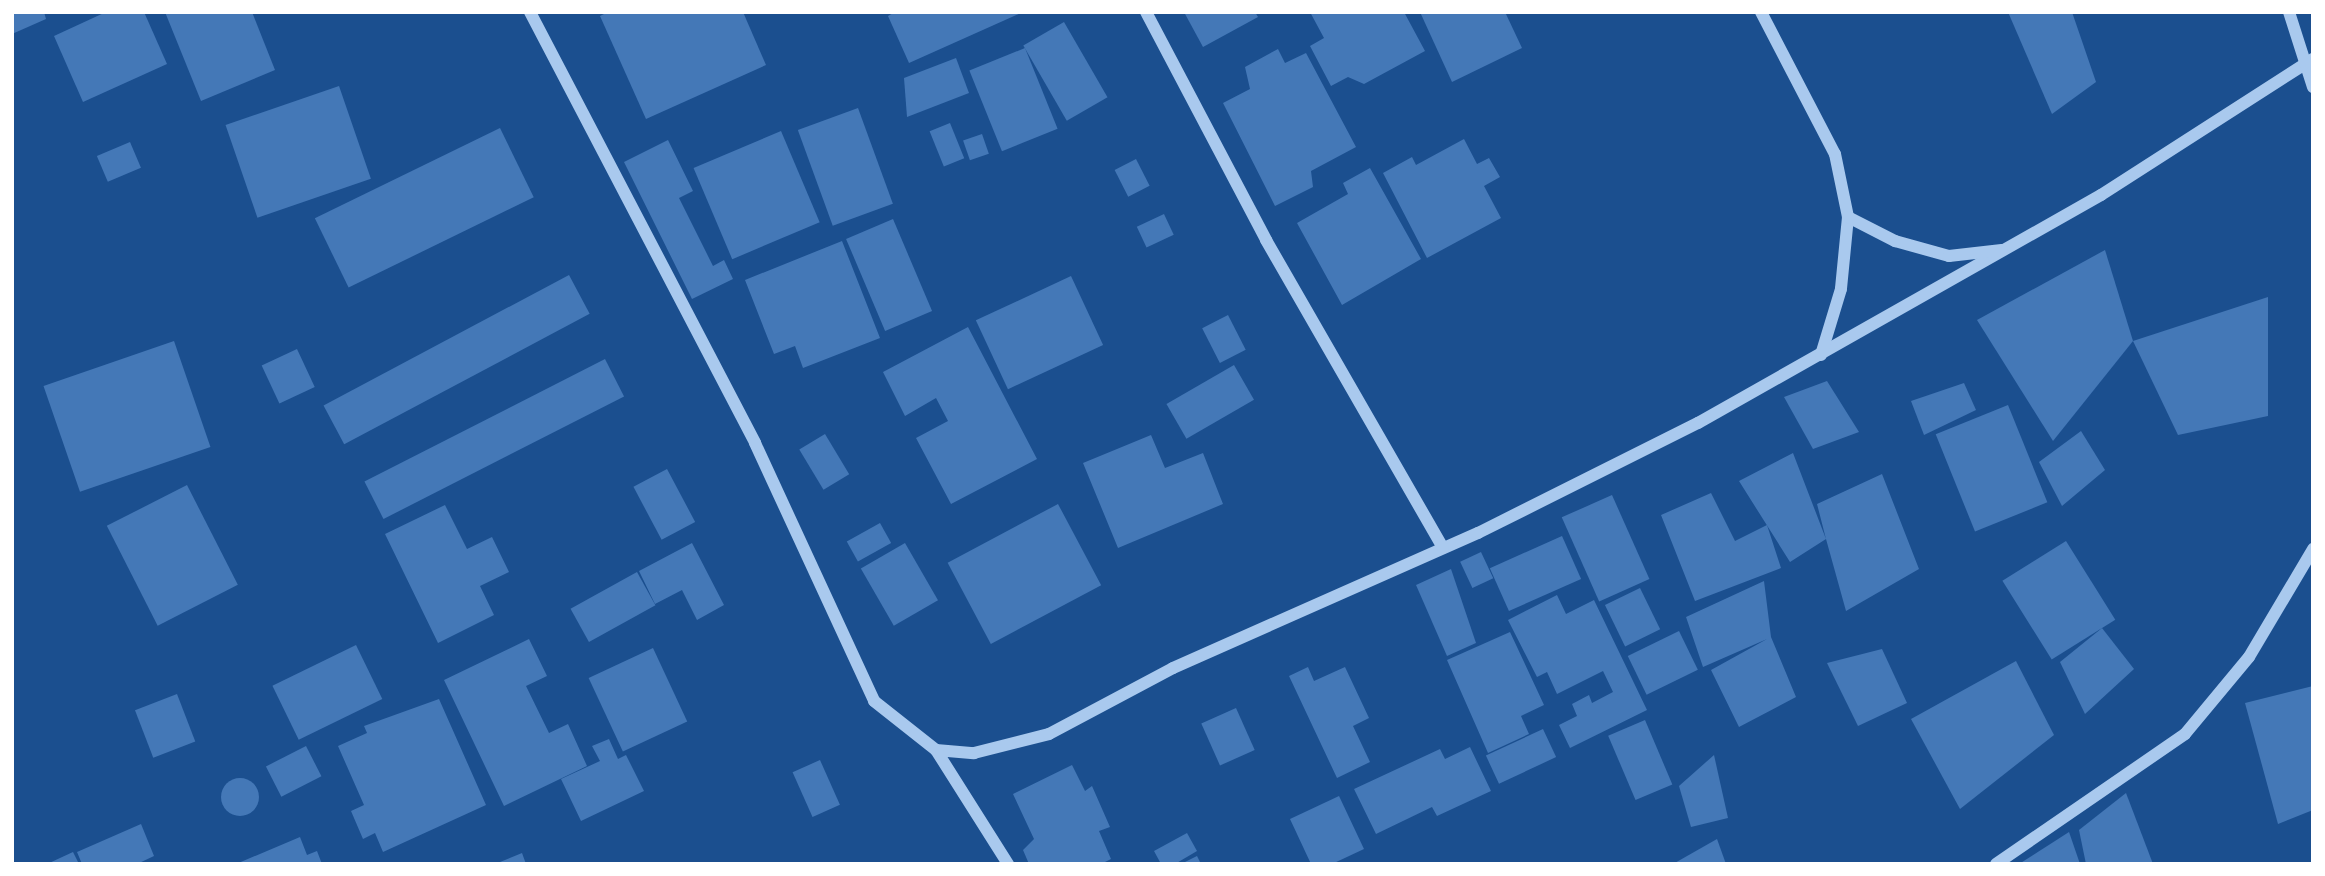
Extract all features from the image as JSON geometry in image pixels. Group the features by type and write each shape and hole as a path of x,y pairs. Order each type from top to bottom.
{"street":[{"path":"530,12 755,443 874,701 936,750 1008,864"},
{"path":"1146,12 1266,240 1443,548"},
{"path":"1760,12 1835,154 1848,217 1841,289 1821,355"},
{"path":"2288,12 2308,62 2313,87"},
{"path":"936,750 974,753 1049,734 1173,668 1443,548 1698,423 2009,249 2308,62"},
{"path":"1848,217 1895,242 1949,256 2009,249"},
{"path":"1996,864 2185,734 2249,657 2313,549"}],"building":[{"path":"12,12 44,12 46,19 12,34"},
{"path":"106,12 144,12 167,64 83,102 54,36"},
{"path":"165,12 252,12 275,70 201,101"},
{"path":"608,12 743,12 766,65 646,119 600,16"},
{"path":"895,12 1023,12 909,63 888,16"},
{"path":"1184,12 1255,12 1258,17 1203,47"},
{"path":"1310,12 1404,12 1425,51 1364,84 1348,77 1331,86 1310,46 1324,38"},
{"path":"1420,12 1505,12 1522,48 1452,82"},
{"path":"2008,12 2072,12 2096,82 2052,114"},
{"path":"1064,22 1108,97 1067,121 1023,46"},
{"path":"1025,48 1058,129 1002,151 969,70"},
{"path":"1278,49 1285,63 1306,53 1356,147 1311,171 1313,187 1275,206 1223,103 1250,89 1245,67"},
{"path":"956,58 969,93 907,117 904,78"},
{"path":"339,86 371,179 257,218 226,125"},
{"path":"858,108 893,204 833,226 798,130"},
{"path":"950,123 964,158 944,166 930,131"},
{"path":"500,128 534,197 349,288 315,218"},
{"path":"781,131 820,222 732,259 694,168"},
{"path":"982,134 989,154 970,160 963,141"},
{"path":"1464,139 1477,164 1489,158 1500,177 1484,186 1501,218 1427,258 1383,173 1412,157 1416,165"},
{"path":"668,140 693,191 679,198 713,266 724,260 733,279 692,299 624,162"},
{"path":"130,142 141,168 108,182 97,156"},
{"path":"1136,159 1150,186 1128,197 1115,170"},
{"path":"1370,168 1421,259 1342,305 1297,223 1348,194 1343,183"},
{"path":"1164,214 1174,235 1147,248 1137,227"},
{"path":"893,219 932,311 885,331 846,239"},
{"path":"842,241 880,338 803,368 795,346 774,354 745,280"},
{"path":"2105,250 2133,341 2053,441 1977,320"},
{"path":"569,275 590,314 344,444 324,406"},
{"path":"1071,276 1103,345 1008,389 976,320"},
{"path":"2268,297 2268,416 2178,435 2133,341"},
{"path":"1228,315 1246,350 1220,363 1202,328"},
{"path":"968,327 1037,459 951,504 916,438 948,421 936,398 905,416 883,372"},
{"path":"174,341 210,447 80,492 44,386"},
{"path":"297,349 315,387 279,404 262,365"},
{"path":"605,359 624,396 383,519 364,482"},
{"path":"1234,365 1254,400 1186,439 1166,404"},
{"path":"1827,381 1859,432 1813,449 1784,397"},
{"path":"1964,383 1976,410 1924,435 1911,401"},
{"path":"2008,405 2047,502 1975,532 1936,434"},
{"path":"2081,431 2105,470 2062,506 2039,462"},
{"path":"825,434 849,474 823,490 799,449"},
{"path":"1151,435 1165,468 1203,453 1223,504 1118,548 1083,463"},
{"path":"1793,453 1826,539 1790,562 1739,481"},
{"path":"667,469 695,522 662,540 633,487"},
{"path":"1882,474 1919,569 1846,611 1817,504"},
{"path":"187,485 238,585 158,626 107,526"},
{"path":"1711,493 1735,541 1767,525 1781,568 1695,601 1661,515"},
{"path":"1612,495 1649,579 1599,601 1562,517"},
{"path":"1058,504 1101,585 991,644 948,563"},
{"path":"445,505 467,549 492,537 509,572 480,586 494,615 438,643 385,534"},
{"path":"880,523 891,543 858,562 847,541"},
{"path":"1562,536 1581,579 1509,611 1490,568"},
{"path":"2066,541 2115,620 2052,660 2002,581"},
{"path":"692,543 724,605 697,620 682,590 655,604 639,571"},
{"path":"905,543 938,600 894,626 861,568"},
{"path":"1481,552 1493,578 1472,588 1460,562"},
{"path":"1451,569 1476,643 1447,656 1416,585"},
{"path":"637,572 655,605 589,642 571,609"},
{"path":"1764,581 1771,637 1796,697 1739,727 1711,670 1767,639 1703,667 1686,617"},
{"path":"1640,588 1660,629 1625,646 1605,605"},
{"path":"1557,595 1566,614 1594,600 1647,710 1570,748 1559,725 1577,716 1572,704 1589,695 1592,703 1613,692 1603,671 1557,694 1547,672 1537,677 1508,620"},
{"path":"2102,628 2134,669 2085,714 2060,662"},
{"path":"1679,631 1698,670 1647,695 1628,656"},
{"path":"1510,632 1544,705 1521,716 1529,734 1488,753 1447,660"},
{"path":"529,639 547,676 526,686 549,733 568,724 587,766 504,806 444,680"},
{"path":"356,645 382,699 299,740 272,686"},
{"path":"653,648 687,721 623,751 589,678"},
{"path":"1882,649 1907,703 1858,726 1827,663"},
{"path":"2016,661 2054,735 1960,809 1911,719"},
{"path":"1308,667 1314,681 1345,667 1369,718 1353,726 1370,762 1337,778 1289,676"},
{"path":"2313,686 2313,810 2278,824 2245,703"},
{"path":"177,694 195,742 153,758 135,710"},
{"path":"439,699 486,805 383,852 375,833 363,839 351,811 364,805 338,746 367,733 364,726"},
{"path":"1236,708 1255,750 1220,765 1201,723"},
{"path":"1645,720 1672,784 1636,800 1608,736"},
{"path":"1543,729 1556,757 1499,784 1486,756"},
{"path":"609,739 618,759 626,755 644,791 581,821 561,779 600,761 592,746"},
{"path":"306,746 321,776 281,797 266,766"},
{"path":"1470,747 1491,791 1437,816 1432,807 1376,834 1354,789 1440,749 1445,759"},
{"path":"1714,755 1728,818 1691,827 1679,786"},
{"path":"820,760 840,805 813,817 793,772"},
{"path":"1072,765 1085,791 1092,786 1110,827 1099,831 1111,859 1101,864 1029,864 1023,850 1034,839 1013,794"},
{"path":"240,778 254,783 259,797 254,811 240,816 226,811 221,797 226,783"},
{"path":"2126,793 2153,864 2086,864 2079,830"},
{"path":"1339,796 1364,849 1332,864 1311,864 1290,819"},
{"path":"141,824 154,856 137,864 82,864 77,852"},
{"path":"2069,832 2080,864 2019,864"},
{"path":"1187,833 1197,851 1175,864 1161,864 1154,851"},
{"path":"300,837 307,855 317,851 322,864 236,864"},
{"path":"1717,839 1726,864 1673,864"},
{"path":"73,852 79,864 47,864"},
{"path":"522,853 526,864 495,864"},
{"path":"1197,856 1201,864 1181,864"}]}
